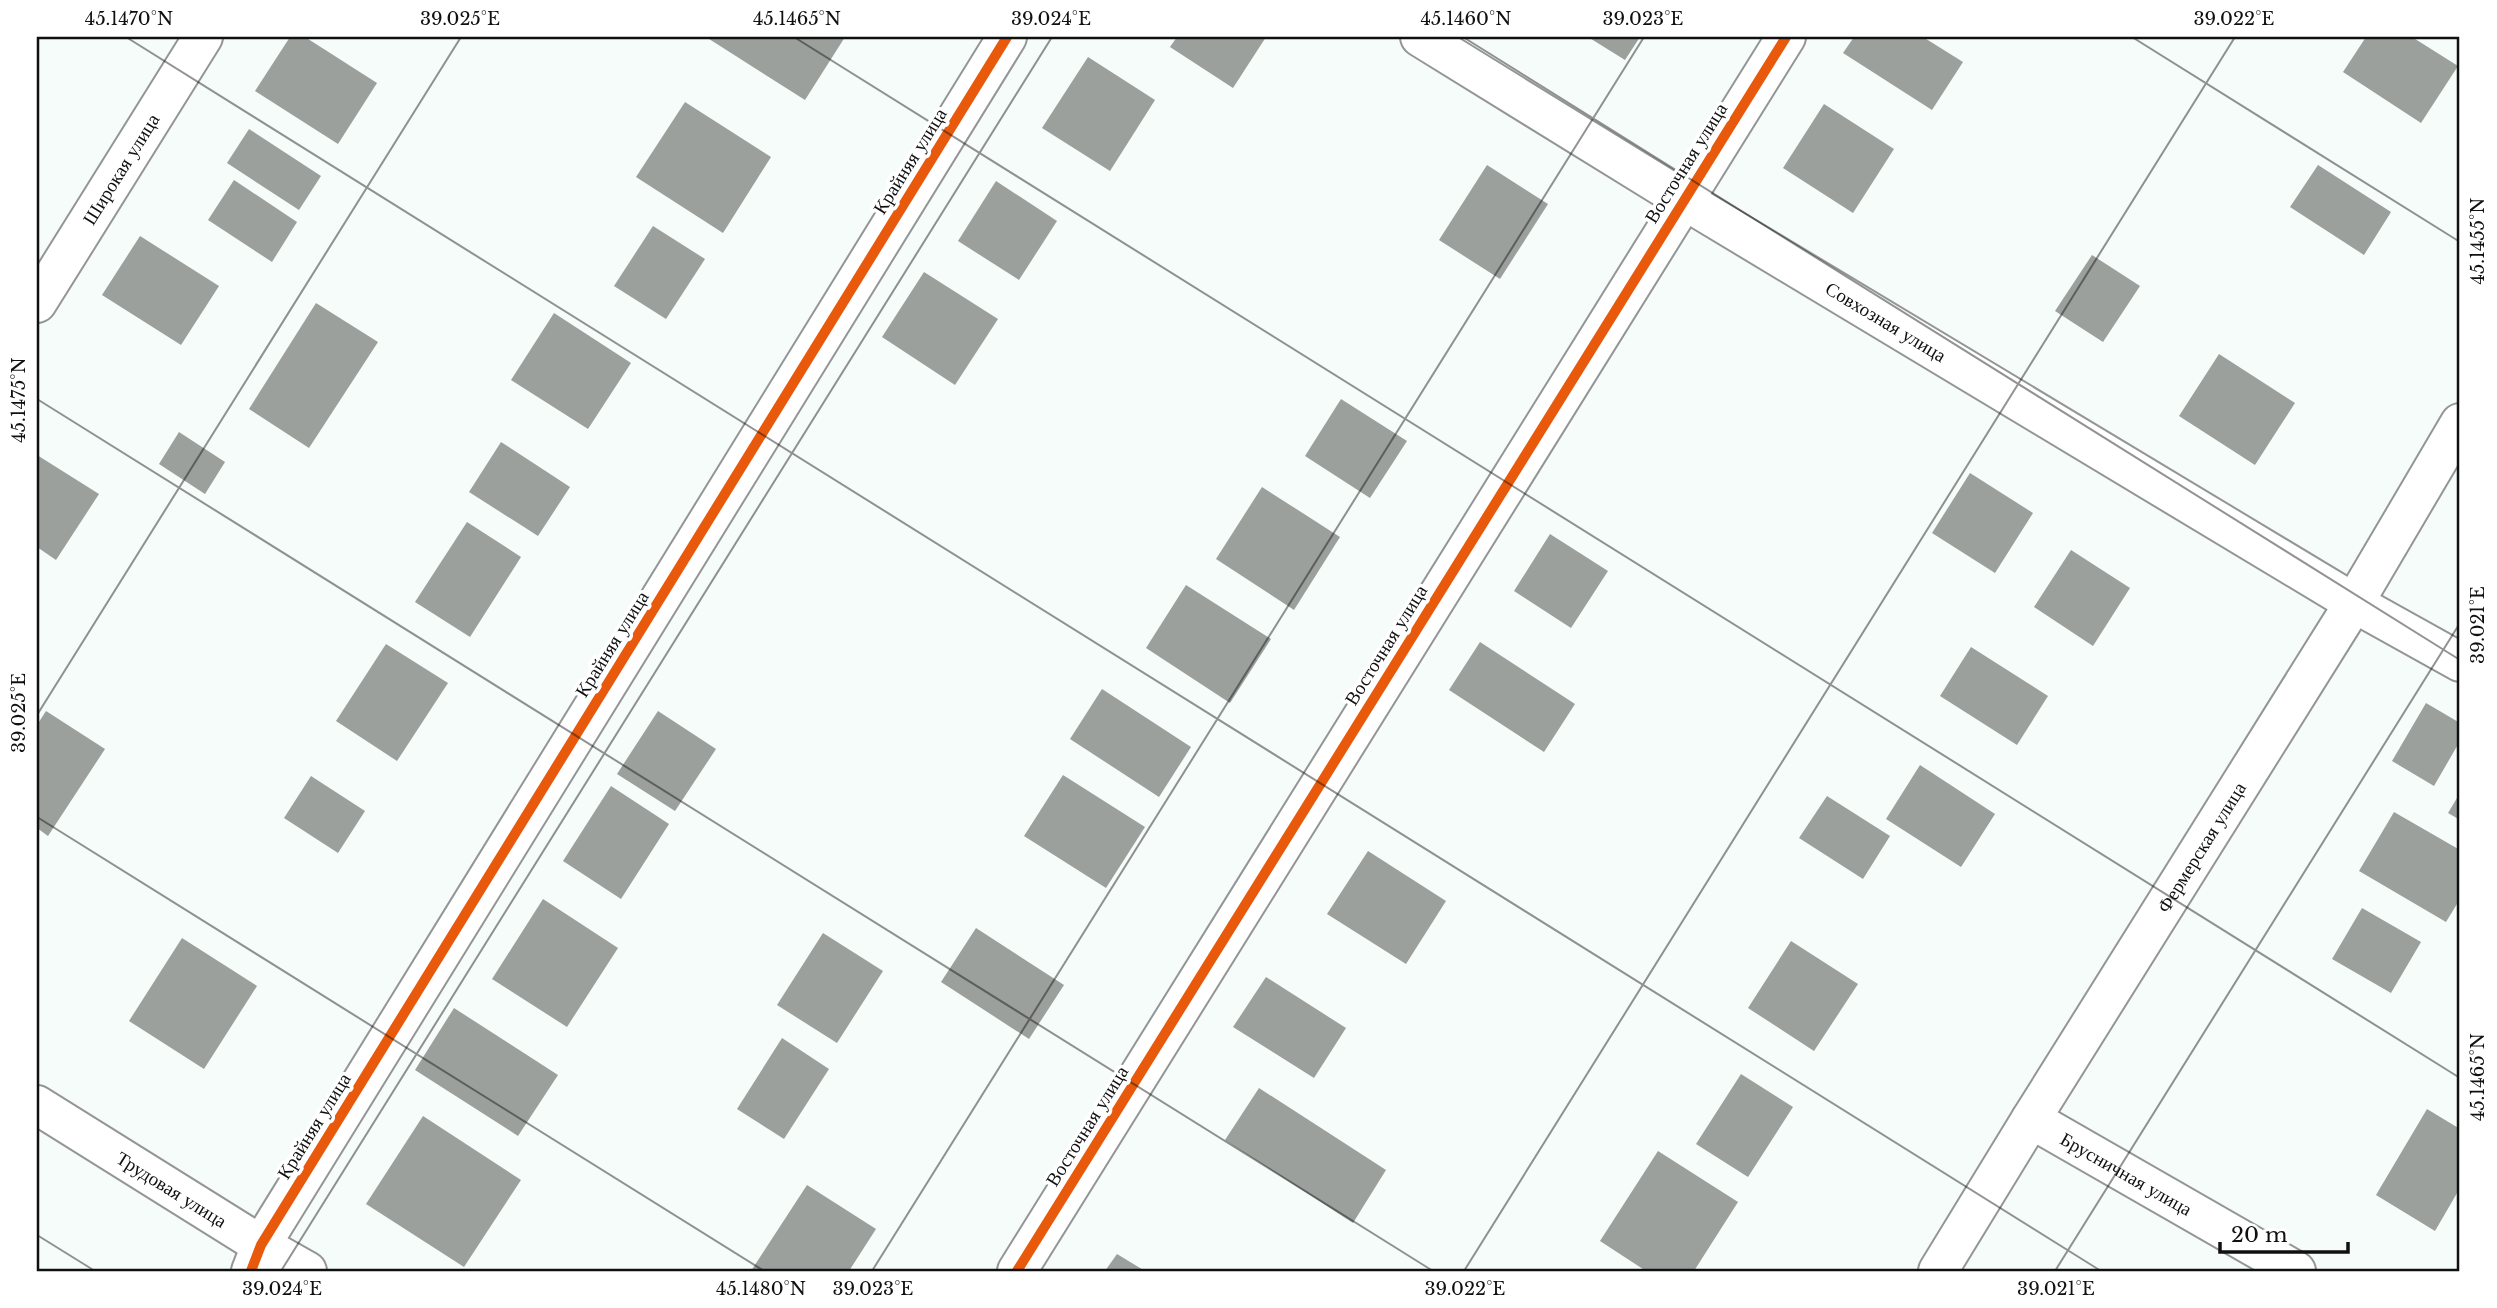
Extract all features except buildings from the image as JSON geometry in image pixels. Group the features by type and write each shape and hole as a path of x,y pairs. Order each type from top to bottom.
{"street":[{"name":"Широкая улица","path":"37,303 203,37"},
{"name":"Крайняя улица","path":"256,1258 1007,37"},
{"name":"Совхозная улица","path":"1420,37 1684,200 2354,603 2460,662"},
{"name":"Восточная улица","path":"1017,1271 1786,37"},
{"name":"Фермерская улица","path":"1938,1271 2354,603 2460,423"},
{"name":"Трудовая улица","path":"37,1105 256,1258 307,1271"},
{"name":"Брусничная улица","path":"2031,1119 2296,1271"}],"cycle path":[{"path":"251,1271 261,1245 1007,37"},
{"path":"1017,1271 1786,37"}]}
